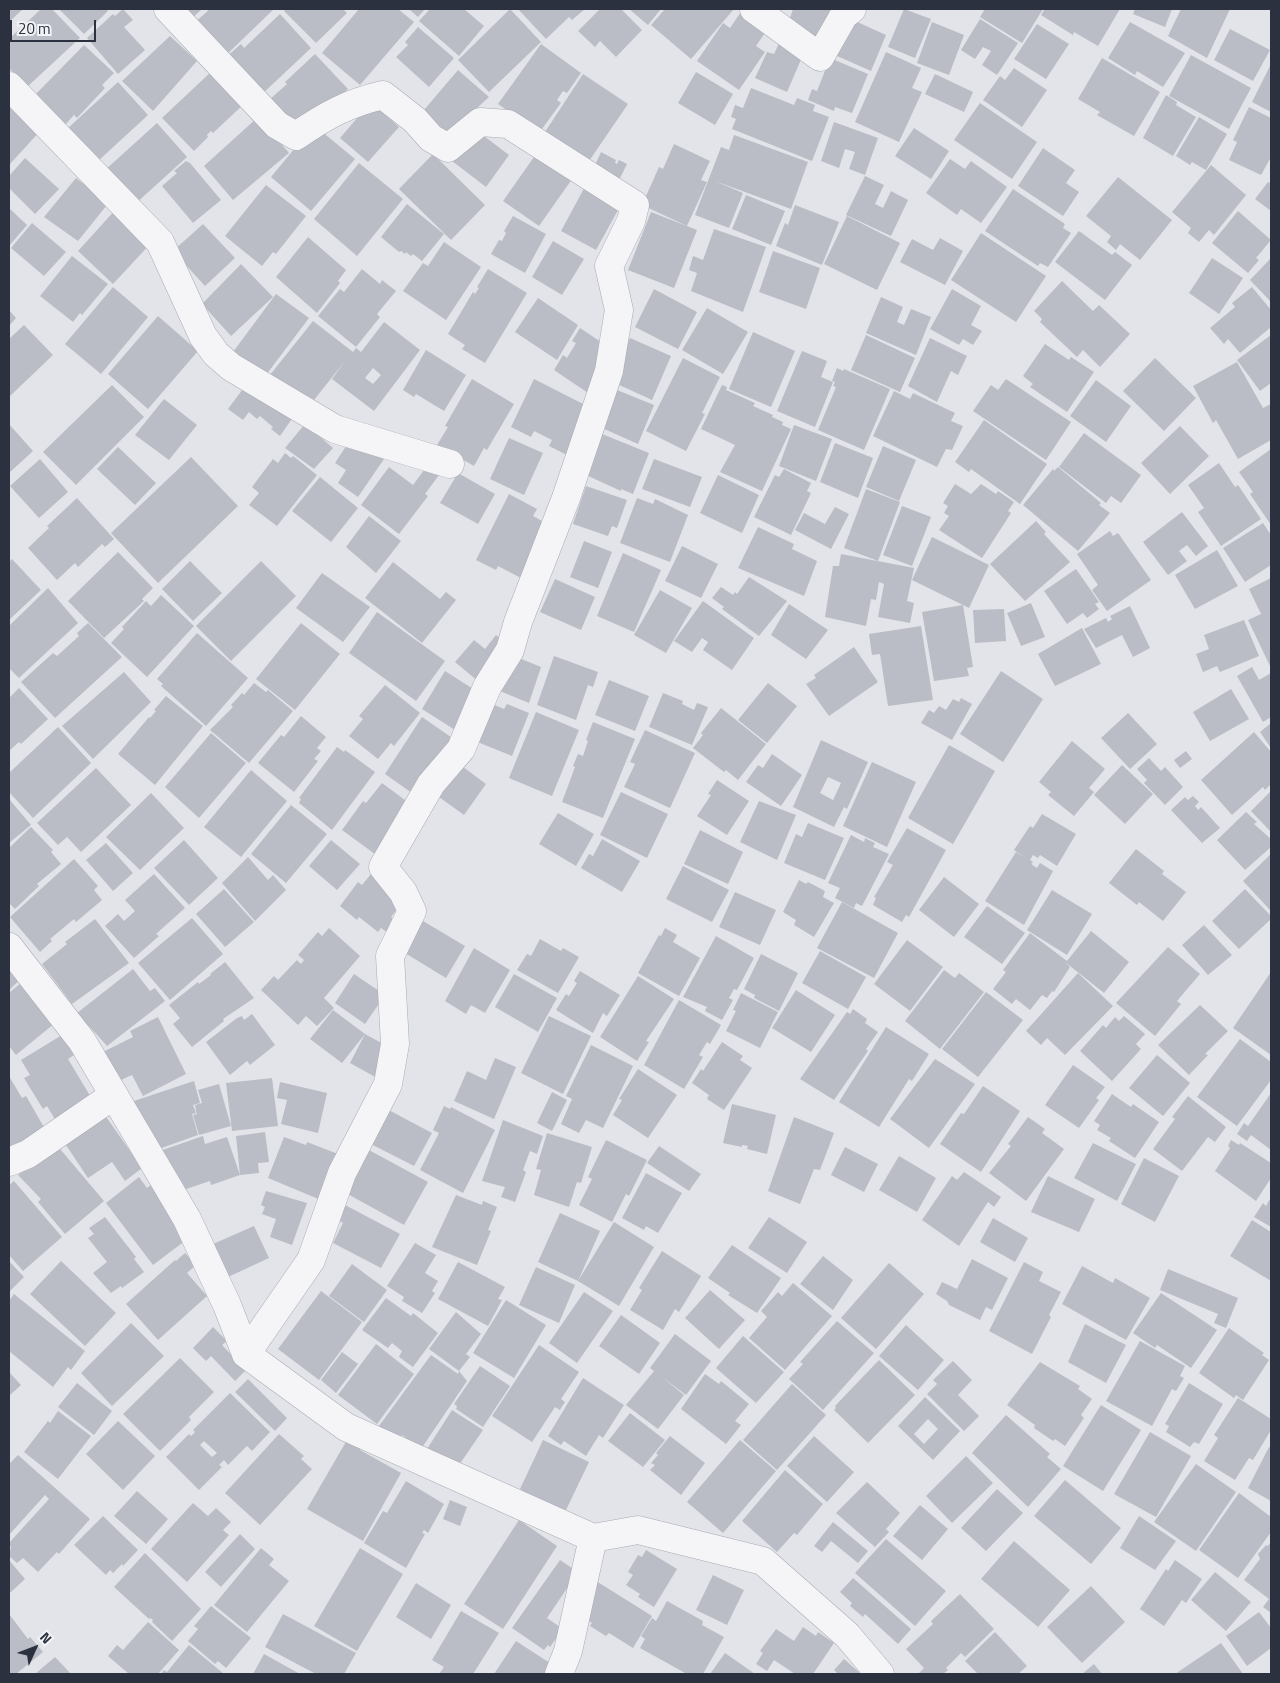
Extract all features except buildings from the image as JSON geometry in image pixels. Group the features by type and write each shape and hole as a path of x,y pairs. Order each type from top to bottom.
{"street":[{"path":"168,9 277,125 296,136 318,120 361,100 384,95 415,120 431,138 448,148 480,122 508,124 635,205 631,221 609,266 619,310 609,370 566,498 518,622 510,650 487,687 460,749 431,784 383,866 403,892 412,912 390,956 395,1044 388,1084 342,1173 311,1260 246,1354"},
{"path":"754,9 820,57 844,15 852,9"},
{"path":"9,86 160,242 203,336 216,354 239,371 335,430 450,464"},
{"path":"9,947 82,1041 187,1219 227,1305 246,1354 346,1427 593,1538 638,1530 763,1561 847,1635 880,1674"},
{"path":"9,1162 28,1154 114,1095"},
{"path":"569,1666 593,1538"}]}
